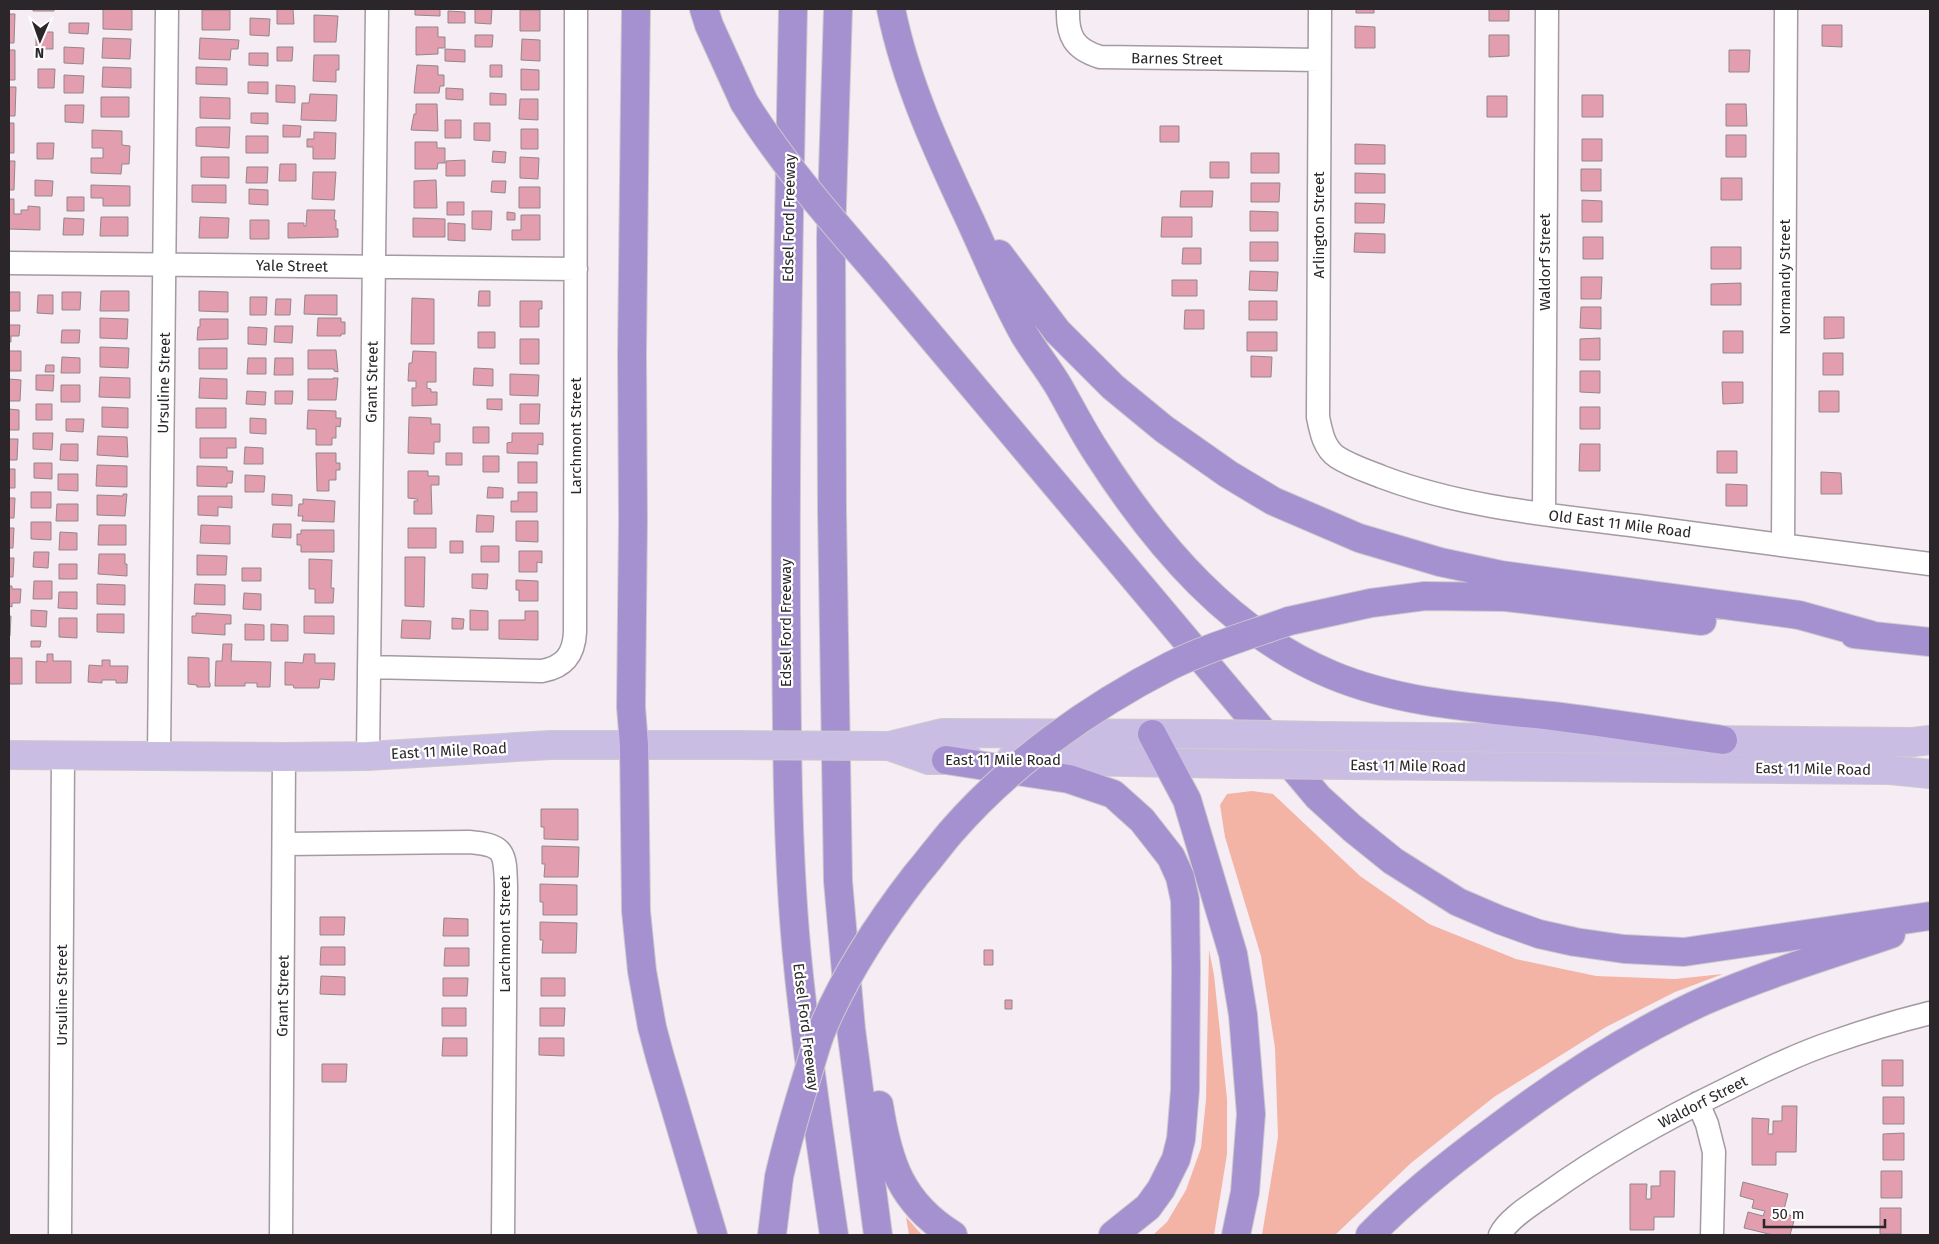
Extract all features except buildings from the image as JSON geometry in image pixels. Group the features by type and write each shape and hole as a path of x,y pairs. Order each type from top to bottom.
{"highway":[{"path":"636,9 632,353 631,707 634,745 636,911 642,971 660,1057 714,1235"},
{"path":"704,9 709,25 744,102 767,139 802,184 1318,796 1352,828 1393,861 1458,902 1500,920 1539,934 1575,942 1632,950 1684,952 1930,916"},
{"name":"Edsel Ford Freeway","path":"794,9 789,172 786,726 791,858 798,965 834,1235"},
{"path":"838,9 831,237 832,502 838,881 851,1030 878,1235"},
{"path":"891,9 909,76 932,138 1026,336 1098,455 1148,527 1200,584 1230,612 1272,644 1302,662 1334,676 1392,695 1458,706 1612,723 1723,740"},
{"path":"943,163 1000,256 1057,331 1113,387 1164,430 1228,474 1273,501 1359,538 1449,564 1501,576 1799,615 1871,635"},
{"path":"772,1235 778,1177 791,1126 818,1042 837,996 861,952 886,914 952,831 994,788 1039,749 1091,712 1172,665 1223,644 1290,621 1371,603 1425,596 1506,597 1798,633 1871,635 1930,642"},
{"path":"1152,734 1187,800 1233,954 1243,1016 1251,1114 1245,1192 1236,1235"},
{"path":"946,760 1069,779 1113,794 1148,827 1171,857 1180,877 1185,900 1186,968 1184,1090 1181,1139 1176,1159 1157,1195 1148,1207 1113,1235"},
{"path":"1370,1235 1399,1206 1458,1157 1574,1073 1641,1033 1716,997 1805,963 1930,920"},
{"path":"851,1030 874,1074 885,1141 892,1164 909,1194 928,1218 953,1235"}],"main road":[{"name":"East 11 Mile Road","path":"9,754 284,758 368,756 551,745 888,746 942,732 1914,742 1930,740"},
{"name":"East 11 Mile Road","path":"888,746 929,760 1112,760 1238,764 1890,770 1930,774"}],"street":[{"name":"Ursuline Street","path":"160,756 167,9"},
{"name":"Grant Street","path":"368,756 377,9"},
{"name":"Larchmont Street","path":"369,667 542,671 561,665 572,651 575,632 576,9"},
{"name":"Barnes Street","path":"1068,9 1068,31 1072,38 1078,46 1089,54 1100,57 1319,60"},
{"name":"Arlington Street","path":"1320,9 1318,417 1325,441"},
{"name":"Waldorf Street","path":"1544,514 1547,9"},
{"name":"Normandy Street","path":"1783,545 1786,9"},
{"name":"Yale Street","path":"9,263 576,269"},
{"name":"Old East 11 Mile Road","path":"1325,441 1336,456 1348,462 1414,488 1455,499 1544,514 1930,564"},
{"name":"Ursuline Street","path":"60,1235 63,755"},
{"name":"Grant Street","path":"281,1235 284,758"},
{"name":"Larchmont Street","path":"284,844 470,842 492,845 497,847 502,854 505,864 506,887 503,1235"},
{"name":"Waldorf Street","path":"1500,1235 1522,1212 1577,1172 1636,1136 1698,1103 1795,1056 1844,1038 1930,1013"},
{"path":"1698,1103 1707,1124 1714,1152 1712,1235"}],"shaded area":[{"path":"1252,791 1273,794 1360,876 1429,924 1516,959 1596,976 1675,979 1723,974 1675,992 1606,1027 1494,1097 1411,1163 1335,1235 1262,1235 1278,1137 1275,1048 1261,956 1225,837 1220,805 1227,794"},
{"path":"1209,950 1214,975 1227,1099 1227,1154 1214,1235 1153,1235 1167,1222 1186,1190 1201,1148 1206,1100"},
{"path":"906,1217 922,1235 909,1235"}]}
